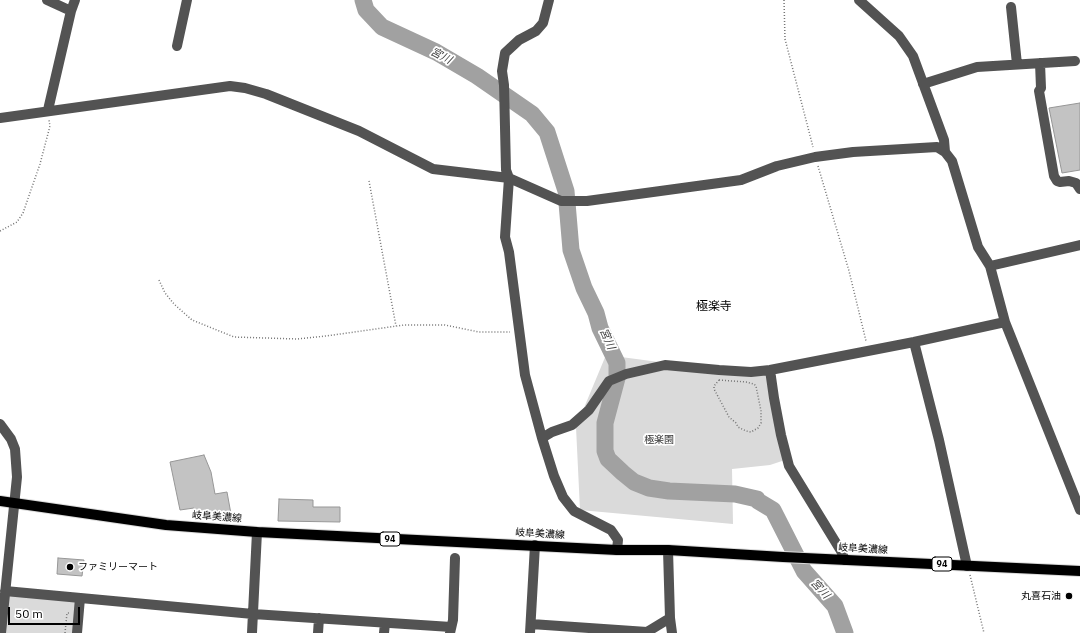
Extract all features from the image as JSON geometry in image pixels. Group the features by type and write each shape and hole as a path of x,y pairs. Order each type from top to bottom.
{"main road":[{"name":"岐阜美濃線","path":"0,501 166,525 258,532 617,550 668,550 1080,571"}],"street":[{"path":"47,0 71,11"},
{"path":"48,110 71,11 75,0"},
{"path":"177,46 187,0"},
{"path":"549,0 543,23 536,31 519,40 506,53 502,71 504,85 506,170 509,178 505,236 509,252 525,375 554,476 563,497 574,511 611,530 618,540 617,550"},
{"path":"859,0 899,36 912,56 944,140 945,152"},
{"path":"1011,8 1017,64"},
{"path":"923,84 977,67 1075,61"},
{"path":"1040,63 1040,91 1054,176 1057,181 1069,181 1076,183 1080,188"},
{"path":"0,118 48,110 230,86 244,88 266,94 359,131 433,169 509,178 561,201 587,201 741,180 777,166 815,157 912,147 937,147 945,152 952,161 978,247 990,266 1005,322 1078,500 1080,510"},
{"path":"990,266 1080,245"},
{"path":"542,438 552,432 572,425 589,410 609,381 626,374 665,365 751,372 770,370 914,342 1005,322"},
{"path":"914,342 939,440 967,566"},
{"path":"770,370 781,435 789,466 841,551 844,560"},
{"path":"0,424 12,439 15,449 18,477 1,633"},
{"path":"252,633 258,532"},
{"path":"535,546 530,629 647,632 670,618"},
{"path":"668,550 670,618 672,633"},
{"path":"5,591 253,614 319,618 384,628 451,630 453,620 455,558"},
{"path":"77,633 80,598"},
{"path":"318,633 319,618"}],"path":[{"path":"784,0 785,38 815,157 849,271 868,351"},
{"path":"0,231 17,222 23,213 40,164 50,126 48,110"},
{"path":"369,180 396,326"},
{"path":"159,280 165,293 174,304 192,320 234,337 298,339 396,326 445,325 478,332 519,332"},
{"path":"719,380 746,382 756,386 761,411 761,423 758,428 751,432 746,431 738,427 729,417 714,389 714,386 719,380"},
{"path":"967,566 984,633"}],"green space":[{"name":"極楽園","path":"606,355 719,370 770,370 788,459 770,465 732,469 733,524 580,510 576,427"},
{"path":"5,591 80,598 77,633 1,633"}],"building":[{"path":"1080,103 1080,170 1062,173 1049,108"},
{"path":"204,455 211,472 215,494 227,492 231,514 195,511 194,508 180,510 170,462"},
{"path":"279,499 313,500 313,507 340,507 340,522 278,521"},
{"name":"ファミリーマート","path":"58,558 84,560 82,576 57,574"}],"waterway":[{"name":"宮川","path":"363,0 366,10 382,27 436,52 477,76 532,114 547,132 566,191 571,250 584,288 596,313 600,328 617,363 617,378 605,423 605,451 608,459 634,482 649,488 669,491 735,494 757,499 773,510 804,571 835,606 845,633"}],"place":[{"name":"ファミリーマート","path":"70,567"},
{"name":"丸喜石油","path":"1069,596"}],"district":[{"name":"極楽寺","path":"714,307"}]}
